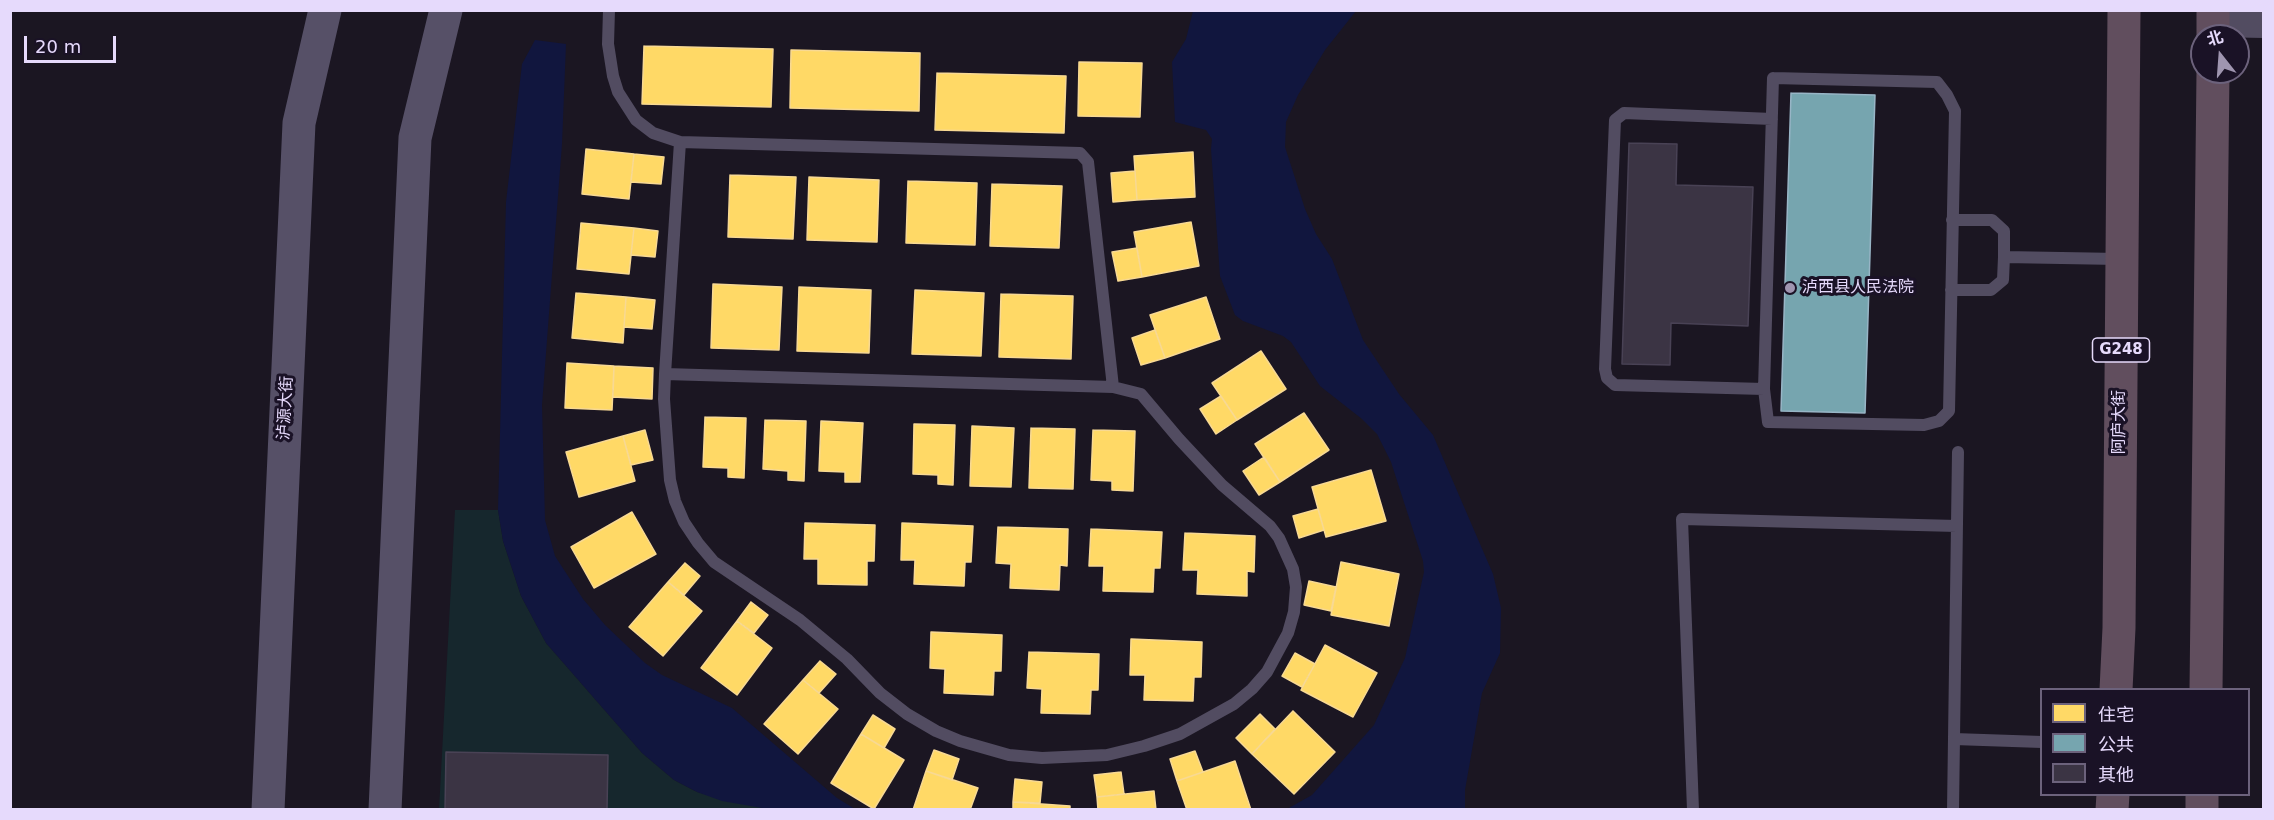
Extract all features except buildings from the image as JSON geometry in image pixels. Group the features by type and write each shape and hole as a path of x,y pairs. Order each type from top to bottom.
{"highway":[{"name":"阿庐大街","path":"2116,688 2124,10"},
{"path":"2206,688 2213,84"}],"main road":[{"name":"泸源大街","path":"268,810 299,123 326,10"},
{"path":"385,810 415,138 446,10"}],"street":[{"path":"2213,23 2264,25"}],"lane":[{"path":"609,10 608,44 618,92 636,120 653,133 680,142 1080,153 1088,162 1113,387"},
{"path":"1773,78 1937,82 1947,95 1955,111 1949,411 1940,421 1924,425 1768,422 1764,389 1772,119 1773,78"},
{"path":"1764,389 1615,385 1607,378 1605,369 1615,120 1624,113 1772,119"},
{"path":"665,374 1113,387 1141,394 1222,485 1270,526 1279,538 1293,569 1296,587 1294,612 1288,633 1267,672 1252,689 1234,704 1180,734 1107,755 1042,758 1009,755 960,741 936,731 907,714 880,693 847,660 800,620 714,562 684,522 675,501 670,480 664,399 665,374 680,142"},
{"path":"1951,290 1991,290 2003,280 2004,257 2004,231 1992,220 1952,220"},
{"path":"2004,257 2122,259"},
{"path":"1953,810 1958,452"},
{"path":"1693,810 1682,519 1957,526"},
{"path":"1954,739 2040,742"}],"shaded area":[{"path":"1193,11 1356,11 1325,50 1298,95 1286,122 1285,147 1305,209 1316,234 1332,259 1363,340 1399,394 1433,435 1493,574 1501,608 1500,653 1482,693 1465,790 1465,809 1287,809 1312,795 1374,725 1405,658 1424,572 1423,561 1391,462 1377,434 1362,419 1320,386 1291,342 1283,336 1243,321 1235,315 1220,276 1212,139 1206,130 1175,122 1172,62 1186,39"},
{"path":"535,40 566,44 562,144 542,405 545,520 555,556 583,599 605,625 645,663 662,675 732,708 837,798 855,809 768,809 722,801 674,780 642,753 546,643 521,596 503,541 498,510 506,202 522,64"},
{"path":"455,510 498,510 503,541 521,596 546,643 642,753 674,780 697,792 768,809 439,810"}],"place":[{"name":"泸西县人民法院","path":"1790,288"}]}
